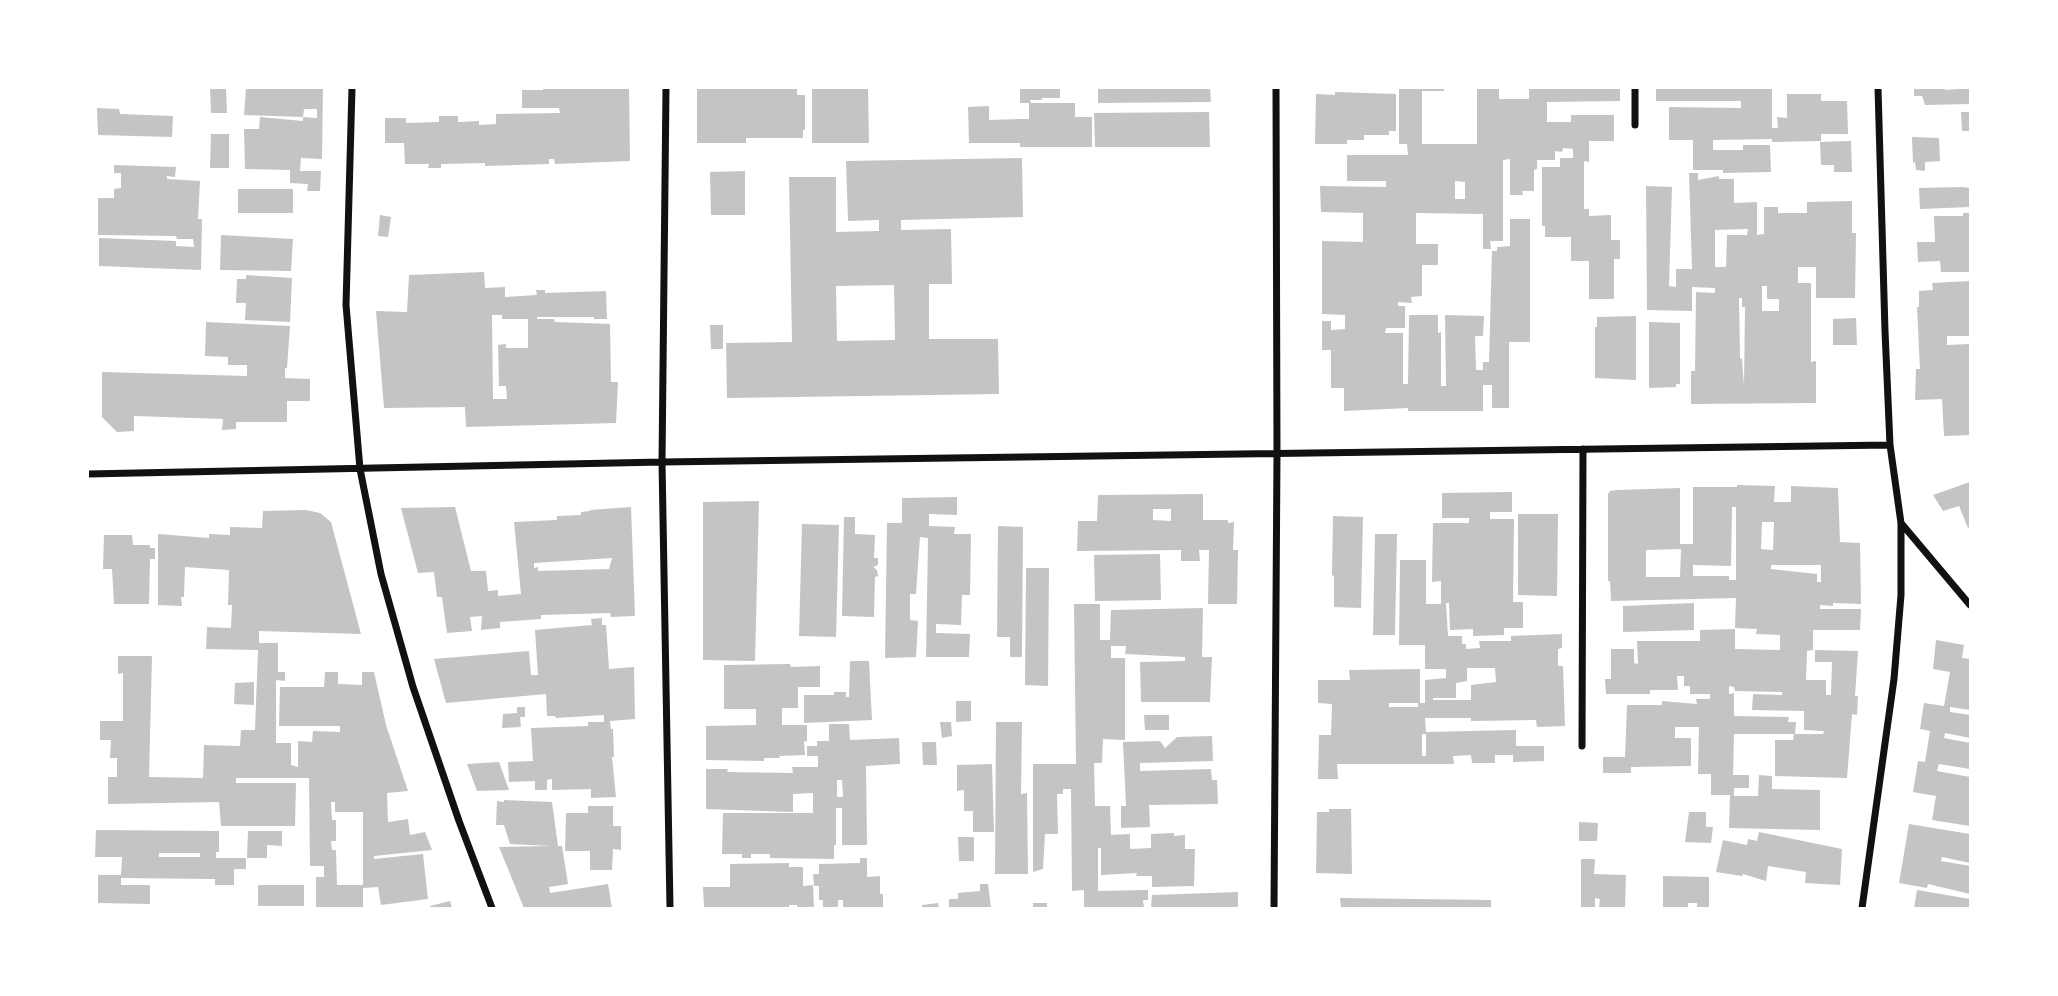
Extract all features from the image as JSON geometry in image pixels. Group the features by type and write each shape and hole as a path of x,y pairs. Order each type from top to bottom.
{"street":[{"path":"352,88 346,305 360,469 381,574 412,687 492,908"},
{"path":"666,88 662,462 670,908"},
{"path":"1274,908 1276,88"},
{"path":"1635,88 1635,125"},
{"path":"1862,908 1894,679 1901,595 1901,523 1890,445 1878,88"},
{"path":"88,474 662,462 1890,445"},
{"path":"1582,746 1583,449"},
{"path":"1901,523 1970,605"}],"building":[{"path":"210,88 226,88 227,113 211,113"},
{"path":"246,88 323,88 322,159 301,158 300,171 321,171 320,191 307,191 308,184 290,183 290,170 245,169 244,129 259,129 260,117 303,121 303,117 244,115","holes":["304,109 317,109 317,118 303,117"]},
{"path":"697,88 797,88 797,95 805,95 803,138 746,138 746,143 697,143"},
{"path":"812,88 868,88 869,143 812,143"},
{"path":"1020,88 1060,88 1060,98 1042,98 1030,100 1031,103 1020,103"},
{"path":"1098,88 1210,88 1211,102 1098,103"},
{"path":"1399,88 1444,88 1444,91 1422,91 1422,144 1477,144 1477,88 1499,88 1499,99 1529,99 1529,88 1620,88 1620,101 1547,102 1547,122 1571,122 1571,115 1614,115 1614,141 1589,141 1589,162 1584,161 1584,209 1589,209 1589,216 1611,215 1611,240 1620,240 1620,259 1614,259 1614,299 1589,299 1589,261 1571,261 1571,237 1545,237 1545,226 1542,226 1542,167 1560,167 1560,158 1573,158 1573,149 1555,151 1555,160 1537,160 1534,191 1522,191 1523,195 1510,195 1510,159 1503,160 1503,241 1490,241 1491,249 1483,249 1483,214 1416,213 1416,244 1438,244 1438,265 1422,265 1422,296 1411,297 1412,303 1398,302 1398,306 1405,306 1405,328 1386,328 1385,333 1403,333 1403,384 1408,384 1409,315 1438,315 1438,333 1441,332 1441,386 1446,386 1445,315 1484,316 1483,336 1475,336 1476,370 1483,370 1483,362 1489,362 1492,251 1497,251 1497,247 1510,246 1510,219 1530,219 1530,342 1509,342 1509,408 1492,408 1492,385 1483,385 1483,411 1408,411 1408,408 1344,411 1344,388 1331,388 1331,350 1322,350 1322,321 1331,321 1331,330 1345,329 1345,315 1322,314 1322,241 1363,242 1363,213 1321,212 1320,186 1386,187 1386,181 1347,181 1347,155 1408,155 1407,144 1399,144","holes":["1455,181 1465,182 1465,199 1455,199"]},
{"path":"1656,88 1772,88 1772,128 1778,128 1777,117 1787,118 1787,94 1821,94 1821,101 1847,101 1848,134 1821,134 1821,141 1713,140 1713,150 1743,150 1743,145 1770,145 1771,172 1723,173 1723,170 1693,170 1693,140 1669,140 1669,107 1741,108 1741,101 1656,101"},
{"path":"1914,88 1970,88 1970,104 1925,105 1922,96 1914,96"},
{"path":"629,89 630,161 555,164 554,159 549,159 549,164 441,164 441,168 428,168 429,164 405,164 404,143 385,143 385,118 406,118 406,123 439,122 439,116 458,116 458,122 479,121 479,125 496,124 496,114 560,113 559,108 522,108 522,90"},
{"path":"1335,92 1396,94 1396,131 1389,131 1389,135 1364,135 1364,140 1347,140 1347,144 1315,144 1316,94 1335,95"},
{"path":"1029,103 1075,103 1075,117 1092,117 1092,147 1020,147 1020,143 969,143 968,107 989,106 989,120 1029,119"},
{"path":"97,108 119,109 120,114 173,116 172,137 98,135"},
{"path":"1209,112 1210,147 1095,147 1094,113"},
{"path":"1961,112 1970,112 1970,131 1962,131"},
{"path":"211,134 229,134 229,168 210,168"},
{"path":"1912,137 1939,138 1940,161 1925,162 1925,171 1916,170 1915,162 1913,163"},
{"path":"1851,141 1852,172 1834,172 1834,165 1821,165 1820,142"},
{"path":"1022,158 1023,217 901,220 901,230 951,229 952,284 929,284 929,339 998,339 999,394 727,398 726,343 792,342 789,177 836,177 836,232 879,231 879,220 848,221 846,161","holes":["894,285 895,340 837,341 836,286"]},
{"path":"114,165 176,167 175,177 167,176 167,179 200,181 198,219 202,219 201,270 99,266 99,238 176,241 176,246 194,247 193,239 177,239 176,236 98,235 98,198 114,198 114,189 121,188 121,173 114,173"},
{"path":"745,171 745,215 711,215 710,172"},
{"path":"1689,173 1698,173 1698,180 1719,176 1719,179 1734,179 1734,203 1757,202 1757,235 1764,234 1764,207 1778,207 1778,213 1807,213 1807,202 1852,201 1852,233 1856,233 1855,298 1816,298 1816,267 1798,267 1798,283 1811,283 1811,362 1816,361 1816,403 1691,404 1691,371 1695,371 1696,292 1715,293 1715,288 1692,287 1692,311 1647,310 1646,186 1672,187 1669,286 1676,287 1676,269 1692,269","holes":["1748,229 1747,235 1727,235 1726,267 1715,267 1715,230","1762,286 1767,286 1767,299 1779,299 1779,311 1762,311","1739,298 1742,298 1742,307 1745,307 1744,386 1740,358"]},
{"path":"1919,188 1970,188 1970,207 1920,209"},
{"path":"238,189 293,189 293,213 238,213"},
{"path":"1963,213 1970,213 1970,272 1941,272 1940,261 1918,262 1917,242 1935,242 1934,216 1963,216"},
{"path":"380,215 391,217 388,237 378,236"},
{"path":"221,235 293,239 291,271 220,270"},
{"path":"484,272 485,288 505,287 505,297 537,295 536,290 545,290 545,293 606,291 607,319 537,319 610,324 611,382 618,382 616,423 466,427 465,407 384,408 376,311 407,312 409,275","holes":["492,315 502,315 502,319 528,319 528,348 506,348 506,344 498,345 499,386 506,386 507,399 493,399"]},
{"path":"246,275 292,278 290,322 245,320 246,303 236,303 237,279 246,279"},
{"path":"1970,281 1970,336 1947,336 1947,345 1970,344 1970,435 1944,436 1942,399 1915,400 1916,369 1920,369 1917,307 1919,291 1933,290 1932,283"},
{"path":"1636,316 1636,380 1595,378 1597,317"},
{"path":"1856,318 1857,345 1833,345 1833,319"},
{"path":"206,322 290,326 285,378 310,379 310,401 287,401 287,422 236,422 236,429 222,430 223,419 134,416 134,431 117,432 102,417 102,372 247,376 247,365 228,365 228,357 205,356"},
{"path":"1649,322 1680,323 1680,384 1676,384 1676,387 1649,388"},
{"path":"710,325 723,325 723,349 711,349"},
{"path":"1970,482 1968,528 1959,506 1943,511 1933,495"},
{"path":"1775,486 1774,502 1791,502 1791,486 1838,488 1840,542 1860,543 1861,604 1833,603 1833,606 1820,605 1820,609 1861,609 1860,630 1813,630 1813,650 1807,651 1806,680 1826,680 1826,695 1831,695 1832,662 1815,662 1815,650 1858,651 1855,696 1858,696 1857,715 1852,714 1847,778 1775,776 1775,740 1793,740 1794,734 1734,734 1733,775 1749,775 1749,788 1734,788 1734,796 1758,796 1759,775 1772,776 1772,789 1820,790 1820,830 1729,828 1730,795 1711,795 1711,774 1698,774 1699,727 1675,727 1675,738 1691,738 1691,766 1631,767 1631,773 1603,773 1603,757 1625,757 1627,705 1662,705 1662,701 1697,704 1696,699 1710,699 1710,694 1690,694 1690,686 1684,686 1684,676 1677,676 1678,690 1650,690 1650,694 1606,694 1605,679 1611,679 1611,649 1634,649 1634,663 1638,664 1637,641 1700,641 1700,630 1735,629 1735,649 1780,650 1780,635 1756,634 1757,629 1735,628 1736,598 1611,601 1608,581 1608,494 1617,490 1680,488 1680,544 1693,544 1693,487","holes":["1732,507 1736,507 1736,580 1729,580 1729,576 1693,576 1693,565 1731,566","1762,522 1774,522 1773,550 1761,549","1681,549 1680,577 1646,577 1646,550","1771,565 1821,565 1821,582 1817,582 1817,574 1771,569","1729,686 1734,687 1735,691 1782,692 1782,695 1753,694 1752,710 1804,711 1804,730 1824,731 1823,734 1795,734 1796,722 1788,722 1789,717 1734,716 1734,693 1729,694"]},
{"path":"1512,492 1512,512 1490,512 1490,519 1514,519 1513,602 1523,602 1523,628 1504,628 1504,635 1473,636 1473,629 1450,630 1449,603 1446,603 1448,636 1462,636 1462,644 1466,644 1466,649 1480,648 1479,641 1511,641 1511,636 1562,634 1562,648 1558,649 1558,666 1563,666 1565,726 1537,727 1536,720 1471,721 1471,718 1425,718 1426,732 1516,730 1516,746 1544,746 1544,761 1513,762 1513,755 1495,755 1495,763 1472,763 1471,755 1453,756 1454,764 1337,764 1338,779 1318,779 1319,735 1331,735 1332,704 1318,703 1318,680 1350,680 1349,670 1420,669 1420,703 1425,703 1425,680 1446,678 1446,669 1425,669 1425,645 1399,645 1400,560 1426,560 1426,604 1441,604 1441,581 1432,582 1433,523 1469,523 1469,518 1442,518 1442,493","holes":["1467,668 1495,668 1496,682 1471,685 1471,700 1433,700 1456,698 1456,683 1467,681","1389,703 1418,703 1418,707 1389,707","1422,734 1426,734 1426,756 1422,756"]},
{"path":"1203,494 1203,520 1234,522 1233,550 1238,550 1237,604 1208,604 1209,550 1199,550 1200,561 1181,561 1181,550 1077,551 1078,521 1097,521 1098,495","holes":["1153,509 1171,509 1171,521 1153,520"]},
{"path":"957,497 957,515 929,514 929,526 955,527 954,534 971,534 970,595 962,595 961,625 936,624 936,633 970,634 969,657 926,657 928,538 920,537 916,594 910,594 910,620 918,621 916,657 885,658 887,523 902,523 902,498"},
{"path":"759,501 755,661 703,660 703,502"},
{"path":"455,507 471,571 486,571 488,591 498,590 498,596 521,594 514,522 557,520 557,516 581,515 581,512 590,510 631,507 635,616 611,617 610,613 541,615 541,619 500,622 500,628 481,630 482,616 470,617 472,631 447,633 442,597 437,597 434,572 418,573 401,508","holes":["612,558 609,569 538,571 538,567 534,568 534,563"]},
{"path":"306,510 320,513 331,522 361,634 259,631 259,643 278,643 278,672 285,672 285,681 276,680 276,743 291,743 291,765 298,767 298,741 312,742 313,731 340,732 340,726 279,726 280,687 324,687 325,672 338,672 338,684 362,685 362,672 374,672 386,725 408,791 387,793 388,822 408,819 410,835 425,832 432,850 374,856 374,859 423,854 428,899 381,905 378,887 363,888 363,908 316,908 316,877 324,877 324,866 310,866 309,778 236,778 236,783 296,783 295,826 221,826 219,802 108,804 108,777 117,777 117,758 110,758 111,740 100,740 100,721 123,721 123,673 118,674 118,656 152,656 149,777 203,778 204,745 240,746 241,730 255,730 258,650 206,649 207,627 231,628 232,605 228,605 229,570 185,567 182,606 158,605 158,534 209,538 209,534 230,535 230,527 262,528 263,511","holes":["331,802 335,802 335,812 363,812 363,885 337,885 336,850 332,850 331,841 336,841 336,820 332,820"]},
{"path":"1518,514 1558,514 1557,596 1518,595"},
{"path":"1333,516 1363,517 1361,608 1334,607"},
{"path":"844,517 855,517 855,534 875,535 874,558 878,558 878,565 873,567 878,576 875,577 874,617 842,616"},
{"path":"802,524 839,525 836,637 799,636"},
{"path":"998,526 1023,527 1022,657 1010,657 1010,637 997,637"},
{"path":"1375,534 1397,534 1395,635 1373,635"},
{"path":"104,535 132,535 133,545 150,545 150,548 155,548 155,559 150,559 149,604 114,604 112,569 103,569"},
{"path":"1160,554 1161,600 1095,601 1094,555"},
{"path":"1026,568 1049,568 1048,686 1025,685"},
{"path":"1694,603 1694,630 1623,632 1623,606"},
{"path":"1074,604 1100,604 1100,640 1110,640 1111,610 1203,608 1202,657 1212,657 1210,702 1141,702 1140,662 1185,661 1185,657 1125,654 1126,646 1111,646 1111,658 1125,658 1125,740 1103,739 1102,763 1094,763 1095,806 1110,806 1111,835 1130,834 1130,849 1151,848 1151,834 1174,833 1174,836 1185,835 1185,849 1195,849 1194,886 1152,887 1152,876 1136,876 1137,873 1101,875 1101,848 1098,848 1098,891 1148,890 1148,900 1143,900 1144,908 1084,908 1084,890 1072,891 1071,789 1063,789 1063,794 1057,794 1058,834 1045,834 1043,869 1033,872 1033,764 1076,764"},
{"path":"602,618 602,625 606,625 609,669 634,667 635,719 610,721 613,729 612,757 616,797 591,798 591,789 552,790 552,779 547,780 547,790 535,790 535,781 509,782 508,762 533,761 531,728 588,726 588,722 604,722 604,715 556,718 547,716 546,694 446,703 434,659 529,651 531,675 538,675 535,630 592,625 591,619"},
{"path":"1936,640 1964,645 1962,658 1970,659 1970,710 1950,707 1950,712 1970,715 1970,738 1945,733 1944,738 1970,743 1970,769 1939,764 1937,771 1970,777 1970,826 1932,820 1936,796 1913,792 1918,761 1925,762 1930,731 1920,729 1924,703 1944,706 1950,672 1933,669"},
{"path":"850,661 869,661 872,720 804,723 804,695 834,695 834,692 846,692 846,697 849,697"},
{"path":"790,664 791,667 820,666 820,687 798,687 798,708 782,708 782,725 807,725 805,755 764,758 764,761 706,760 706,726 756,725 756,709 724,709 724,665"},
{"path":"254,682 254,705 234,704 235,683"},
{"path":"956,701 971,701 971,721 956,722"},
{"path":"517,707 525,707 525,717 520,717 521,727 502,728 503,714 517,713"},
{"path":"1144,715 1169,715 1169,730 1145,730"},
{"path":"940,722 951,722 952,736 942,738"},
{"path":"996,722 1022,722 1021,794 1027,793 1028,874 995,874"},
{"path":"829,724 849,724 850,740 899,738 900,764 866,766 867,845 842,845 842,808 836,808 834,859 770,858 770,854 751,854 751,858 742,858 742,854 722,854 723,813 813,813 813,793 793,794 793,812 706,809 706,769 793,773 792,767 818,767 818,756 807,756 807,746 817,746 817,741 829,741","holes":["837,780 842,780 843,797 837,797"]},
{"path":"1212,736 1213,761 1140,763 1140,771 1211,769 1212,780 1217,780 1218,804 1149,805 1150,827 1121,828 1121,806 1126,806 1123,742 1160,741 1165,748 1177,737"},
{"path":"922,742 936,742 937,765 923,765"},
{"path":"499,762 509,790 477,791 467,764"},
{"path":"992,764 994,832 973,832 973,811 964,811 964,790 957,791 957,765"},
{"path":"497,801 552,802 558,846 562,846 568,884 549,887 550,893 608,884 612,908 524,908 499,847 551,846 510,844 504,825 496,825"},
{"path":"588,806 613,806 613,826 621,826 621,850 613,849 612,870 590,870 590,851 565,851 566,813 588,813"},
{"path":"1329,809 1351,809 1352,874 1316,873 1317,812 1329,812"},
{"path":"1689,812 1706,812 1706,827 1713,827 1711,843 1685,842"},
{"path":"1579,822 1598,823 1597,841 1579,841"},
{"path":"1909,824 1970,834 1970,863 1942,857 1941,861 1970,866 1970,894 1928,884 1927,888 1899,883"},
{"path":"96,830 219,831 219,852 216,852 216,858 246,858 246,869 234,869 234,885 215,885 215,879 121,878 121,885 150,885 150,904 98,903 98,875 121,875 122,857 95,857","holes":["159,853 200,853 200,857 159,857"]},
{"path":"248,831 282,831 282,846 267,845 267,858 247,858"},
{"path":"1759,832 1842,849 1840,885 1805,883 1806,872 1768,866 1766,881 1743,874 1716,872 1723,840 1747,845 1748,839 1757,841"},
{"path":"958,837 974,837 974,861 959,861"},
{"path":"860,858 867,858 867,877 880,876 883,908 843,908 843,900 838,900 838,908 823,908 823,900 819,900 819,886 814,886 813,874 819,874 819,864 860,863"},
{"path":"1581,859 1595,859 1594,874 1626,875 1625,908 1599,908 1600,899 1595,898 1595,908 1581,908"},
{"path":"789,863 789,867 803,867 803,886 813,885 814,908 797,908 797,905 789,905 789,908 704,907 703,887 730,887 730,864"},
{"path":"1663,876 1709,877 1709,908 1697,908 1697,903 1688,903 1688,908 1663,908"},
{"path":"980,884 988,884 991,908 949,908 949,899 958,899 958,893 980,891"},
{"path":"258,885 304,885 304,906 258,906"},
{"path":"1917,890 1970,899 1970,908 1914,908"},
{"path":"1238,892 1238,908 1151,908 1152,895"},
{"path":"1340,898 1491,900 1491,908 1341,908"},
{"path":"450,901 452,908 430,908 430,906"},
{"path":"938,903 939,908 922,908 922,905"},
{"path":"1033,903 1047,903 1047,908 1033,908"}]}
